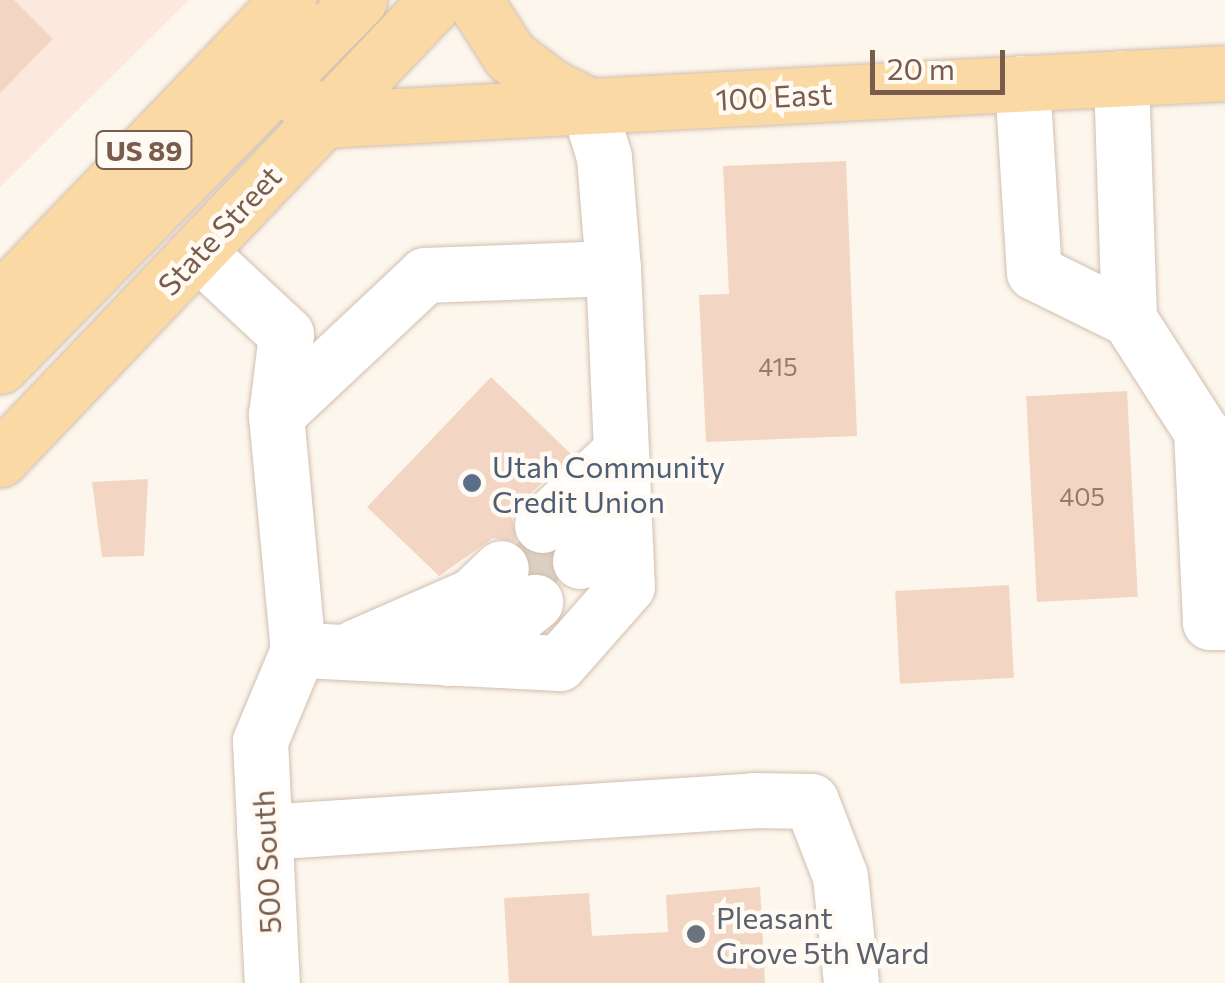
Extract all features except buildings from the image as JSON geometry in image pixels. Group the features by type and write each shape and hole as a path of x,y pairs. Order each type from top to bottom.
{"main road":[{"name":"US 89","path":"0,301 289,0"},
{"path":"0,366 359,0"},
{"name":"State Street","path":"0,459 437,0"},
{"path":"474,0 510,56 553,88 588,106"},
{"name":"100 East","path":"322,120 1225,73"},
{"path":"281,82 322,120"}],"street":[{"path":"1121,78 1130,318 1201,431 1210,622 1225,622"},
{"path":"1022,83 1034,272 1130,318"},
{"path":"343,653 559,663 627,586 613,268 604,157 588,106"},
{"path":"199,254 286,334 276,415 343,653"},
{"path":"276,415 425,275 613,268"},
{"path":"622,486 560,542 622,486"},
{"path":"343,653 486,614 517,585 490,638 448,658"},
{"name":"500 South","path":"272,983 260,741 343,653"},
{"path":"264,832 754,800 811,801 840,876 850,983"}],"shaded area":[{"path":"0,0 189,0 0,187"}],"tunnel":[{"path":"516,584 558,540"}],"place":[{"name":"Utah Community Credit Union","path":"472,483"},
{"name":"Pleasant Grove 5th Ward","path":"696,934"}]}
